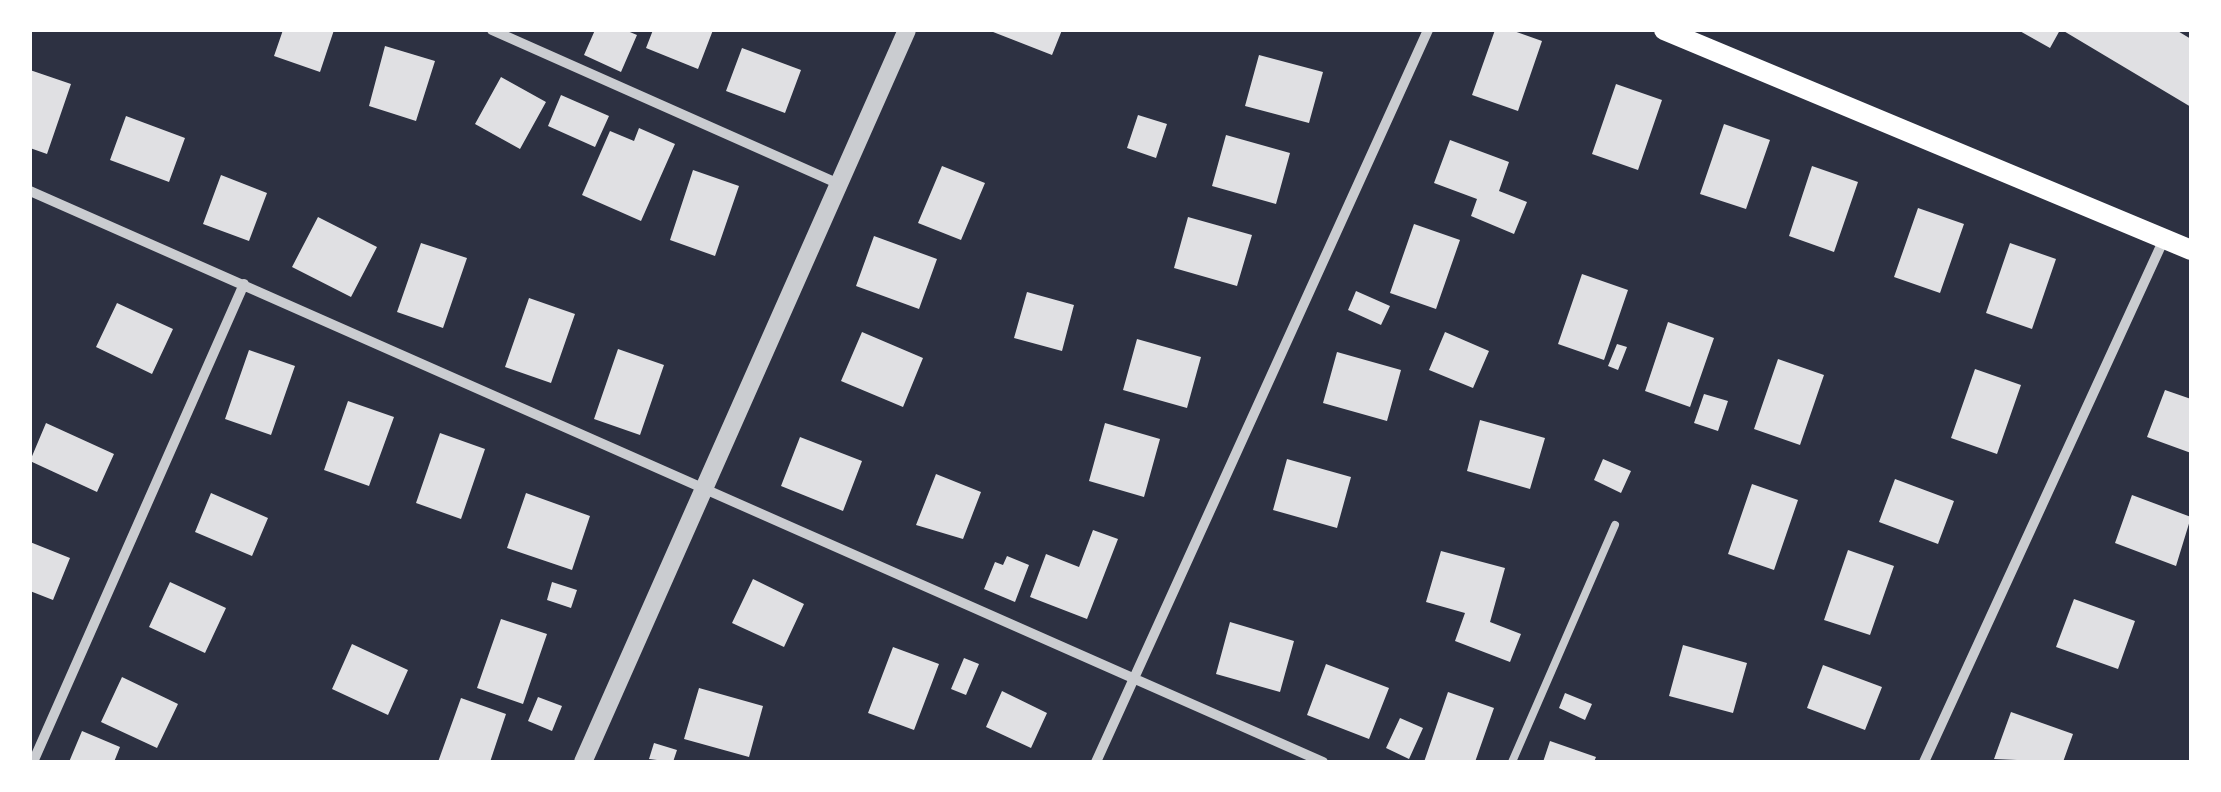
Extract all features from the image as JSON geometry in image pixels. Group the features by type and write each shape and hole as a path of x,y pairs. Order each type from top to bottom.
{"main road":[{"path":"1664,30 1697,36 2191,250"}],"street":[{"path":"492,30 839,184"},
{"path":"583,762 907,30"},
{"path":"1096,762 1428,30"},
{"path":"30,191 1323,762"},
{"path":"1924,762 2164,239"},
{"path":"33,762 244,284"}],"lane":[{"path":"1512,762 1615,525"}],"building":[{"path":"283,30 334,30 320,72 274,56"},
{"path":"595,30 625,30 637,35 621,72 584,55"},
{"path":"653,30 713,30 698,69 646,48"},
{"path":"988,30 1062,30 1052,55"},
{"path":"1495,30 1511,30 1542,41 1518,111 1472,95"},
{"path":"2018,30 2060,30 2050,48"},
{"path":"2062,30 2176,30 2191,39 2191,107"},
{"path":"385,46 435,61 416,121 369,106"},
{"path":"742,48 801,70 785,113 726,91"},
{"path":"1259,55 1323,72 1309,123 1245,106"},
{"path":"30,70 71,84 47,154 30,148"},
{"path":"501,77 546,102 520,149 475,124"},
{"path":"1616,84 1662,100 1638,170 1592,154"},
{"path":"561,95 609,116 595,147 548,126"},
{"path":"1138,115 1167,124 1156,158 1127,148"},
{"path":"126,116 185,138 169,182 110,160"},
{"path":"1724,124 1770,140 1746,209 1700,194"},
{"path":"639,128 675,144 641,221 582,195 610,131 634,141"},
{"path":"1226,135 1290,153 1276,204 1212,186"},
{"path":"1450,140 1509,162 1499,191 1527,202 1514,234 1471,216 1477,199 1434,183"},
{"path":"942,166 985,183 961,240 918,223"},
{"path":"1812,166 1858,182 1834,252 1789,236"},
{"path":"693,170 739,186 715,256 670,240"},
{"path":"221,175 267,193 249,241 203,224"},
{"path":"1918,208 1964,224 1940,293 1894,277"},
{"path":"318,217 377,247 351,297 292,267"},
{"path":"1188,217 1252,235 1237,286 1174,268"},
{"path":"1414,224 1460,240 1436,309 1390,293"},
{"path":"874,236 937,259 919,309 856,286"},
{"path":"421,243 467,258 443,328 397,312"},
{"path":"2010,243 2056,259 2032,329 1986,313"},
{"path":"1582,274 1628,290 1604,360 1558,344"},
{"path":"1356,291 1390,306 1381,325 1348,310"},
{"path":"1027,292 1074,305 1062,351 1014,338"},
{"path":"529,298 575,314 551,383 505,367"},
{"path":"117,303 173,329 152,374 96,347"},
{"path":"1668,322 1714,338 1690,407 1645,391"},
{"path":"862,332 923,358 903,407 841,381"},
{"path":"1445,332 1489,351 1473,388 1429,370"},
{"path":"1137,339 1201,357 1187,408 1123,390"},
{"path":"1617,344 1627,347 1618,370 1608,366"},
{"path":"618,349 664,365 640,435 594,419"},
{"path":"249,350 295,366 271,435 225,419"},
{"path":"1337,352 1401,370 1387,421 1323,403"},
{"path":"1778,359 1824,375 1800,445 1754,429"},
{"path":"1975,369 2021,385 1997,454 1951,438"},
{"path":"2165,390 2191,399 2191,453 2147,437"},
{"path":"1704,394 1728,401 1718,431 1694,423"},
{"path":"348,401 394,417 369,486 324,470"},
{"path":"1480,420 1545,438 1530,489 1467,471"},
{"path":"46,423 114,454 97,492 30,461"},
{"path":"1105,423 1160,439 1144,497 1089,481"},
{"path":"440,433 485,449 461,519 416,503"},
{"path":"800,437 862,461 843,511 781,486"},
{"path":"1287,459 1351,477 1337,528 1273,510"},
{"path":"1603,459 1631,471 1621,493 1594,480"},
{"path":"936,474 981,492 963,539 916,525"},
{"path":"1895,479 1954,501 1938,544 1879,522"},
{"path":"1752,484 1798,500 1774,570 1728,554"},
{"path":"211,493 268,518 252,556 195,532"},
{"path":"526,493 590,516 572,570 507,548"},
{"path":"2132,495 2191,517 2176,566 2115,543"},
{"path":"1093,530 1118,539 1087,619 1030,597 1046,554 1079,567"},
{"path":"30,542 70,558 53,600 30,591"},
{"path":"1848,550 1894,566 1870,635 1824,620"},
{"path":"1441,551 1505,568 1490,622 1521,634 1510,662 1455,641 1465,613 1426,602"},
{"path":"1007,556 1029,565 1015,602 984,589 995,562 1003,565"},
{"path":"753,579 804,604 784,647 732,623"},
{"path":"170,582 226,608 205,653 149,627"},
{"path":"552,582 577,590 571,608 547,600"},
{"path":"2074,599 2135,621 2118,669 2056,647"},
{"path":"501,619 547,634 523,704 477,688"},
{"path":"1230,622 1294,641 1280,692 1216,674"},
{"path":"352,644 408,670 388,715 332,689"},
{"path":"1683,645 1747,663 1733,713 1669,696"},
{"path":"893,647 939,664 914,730 868,713"},
{"path":"964,658 979,664 966,695 951,689"},
{"path":"1326,664 1389,688 1369,739 1307,715"},
{"path":"1823,665 1882,687 1865,730 1807,708"},
{"path":"122,677 178,704 157,748 101,722"},
{"path":"699,688 763,706 749,757 684,739"},
{"path":"1002,691 1047,713 1031,748 986,727"},
{"path":"1448,692 1494,708 1475,762 1424,762"},
{"path":"1565,693 1592,704 1585,720 1559,708"},
{"path":"538,697 562,706 552,731 528,721"},
{"path":"461,698 506,714 490,762 438,762"},
{"path":"2011,712 2073,734 2063,762 1994,759"},
{"path":"1400,718 1423,728 1409,759 1386,748"},
{"path":"82,731 120,747 114,762 69,762"},
{"path":"1550,741 1596,757 1594,762 1543,762"},
{"path":"654,743 677,750 673,762 649,759"}]}
